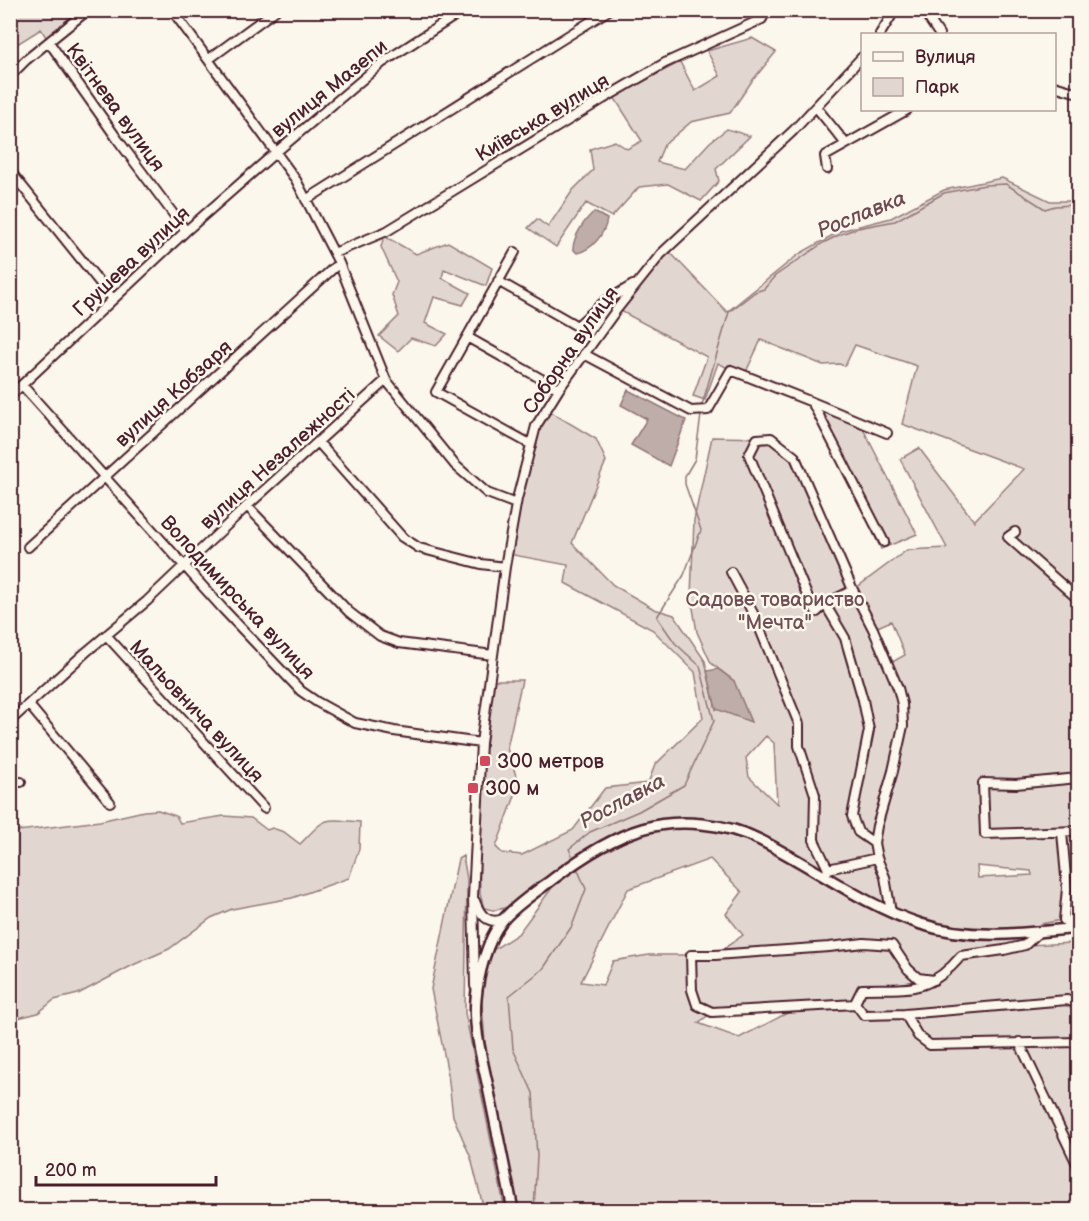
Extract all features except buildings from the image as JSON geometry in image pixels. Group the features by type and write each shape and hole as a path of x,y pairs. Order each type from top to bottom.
{"main road":[{"path":"513,1210 482,1058 476,1000 485,955 503,919 567,868 596,850 641,829 671,824 701,825 757,839 827,873 891,912 922,924 958,933 1011,934 1072,927"}],"street":[{"name":"Квітнева вулиця","path":"88,10 49,42 186,231"},
{"path":"172,10 296,180 339,263 386,381 461,471 487,493 516,504"},
{"path":"209,59 276,10"},
{"name":"вулиця Мазепи","path":"275,153 382,63 464,10"},
{"path":"306,200 609,10"},
{"name":"Київська вулиця","path":"334,253 387,231 664,63 762,19 766,10"},
{"path":"881,33 895,10"},
{"path":"923,10 938,33"},
{"path":"10,76 49,42"},
{"name":"Соборна вулиця","path":"476,1000 473,897 482,743 505,567 516,504 536,426 584,354 636,283 661,254 816,107 861,58"},
{"path":"1056,87 1078,93"},
{"path":"816,107 846,144"},
{"path":"827,169 825,156 905,111"},
{"name":"Грушева вулиця","path":"10,396 186,231 275,153"},
{"path":"10,171 114,299"},
{"path":"514,252 436,392 530,444"},
{"name":"вулиця Кобзаря","path":"28,547 339,263"},
{"path":"498,281 577,326 604,302 636,283"},
{"path":"467,337 559,389"},
{"path":"584,354 691,411 708,410 731,370 887,433"},
{"name":"вулиця Незалежності","path":"10,721 147,601 247,506 386,381"},
{"name":"Володимирська вулиця","path":"22,385 104,478 301,691 355,723 394,731 482,743"},
{"path":"812,402 884,542"},
{"path":"853,590 825,604 817,612 811,605 749,455 757,439 771,438 795,457 898,688 902,704 903,726 874,843 885,877 891,912"},
{"path":"318,442 402,537 418,548 481,564 505,567"},
{"path":"247,506 349,612 380,636 399,643 493,655"},
{"path":"1015,532 1008,537 1078,599"},
{"path":"731,572 755,617 799,724 800,746 815,795 814,840 827,873 877,858"},
{"path":"825,604 845,638 863,700 869,730 852,816 858,832 874,843"},
{"name":"Мальовнича вулиця","path":"106,636 264,808"},
{"path":"29,705 110,802"},
{"path":"1078,778 1016,784 983,783 985,834 1078,831"},
{"path":"10,782 21,782"},
{"path":"1062,832 1067,888 1064,920 1072,927 1078,915"},
{"path":"473,897 478,910 487,920 496,922 503,919"},
{"path":"856,1004 862,989 918,988 947,973 961,956 1025,945 1040,931"},
{"path":"856,1004 712,1012 697,1005 692,990 691,955 806,949 864,943 892,945 908,969 918,978 934,980"},
{"path":"856,1004 864,1015 905,1014 1067,1000 1078,1004"},
{"path":"905,1014 918,1036 930,1045 1078,1042"},
{"path":"1019,1042 1078,1166"}],"green space":[{"path":"11,11 88,11 49,42 41,29 11,48"},
{"path":"752,38 776,52 730,113 691,122 664,145 657,162 685,169 710,142 727,129 750,136 716,169 719,181 701,201 668,184 639,187 612,217 586,203 556,247 528,228 537,219 548,227 573,190 593,170 590,149 615,141 627,149 642,141 614,97 680,62 695,91 720,76 707,51"},
{"name":"Садове товариство \"Мечта\"","path":"1002,178 1050,201 1075,201 1074,210 1078,210 1078,917 1078,1210 518,1210 485,1042 480,978 485,955 518,934 565,870 510,906 493,910 484,908 480,894 478,782 489,680 522,680 507,748 519,785 496,847 502,853 522,855 573,830 605,788 648,783 655,765 703,718 695,672 653,630 565,583 568,565 508,554 530,444 546,409 596,439 606,461 572,543 613,585 654,609 674,615 705,661 716,709 734,681 711,663 697,632 691,596 694,520 712,437 771,438 795,457 853,590 907,550 947,548 900,459 919,448 974,521 1024,469 902,424 917,366 855,345 845,366 823,365 761,340 744,376 718,363 705,400 693,396 707,357 617,309 666,248 727,312 799,254 840,231 891,218 944,190","holes":["891,621 905,655 889,664 873,629","766,736 774,743 777,804 749,777 746,758","710,859 742,892 726,914 743,935 715,955 649,955 613,961 603,985 581,982 628,889","977,866 1031,871 1032,875 978,878","1078,917 1075,943 1026,945 1040,931 1041,924","797,1008 739,1038 698,1023 713,1012"]},
{"path":"384,236 416,254 448,242 492,268 486,286 444,269 442,278 470,293 463,305 434,297 425,323 447,334 436,346 411,338 398,351 379,336 399,316 392,295 397,282 381,247"},
{"path":"811,403 861,425 917,534 881,549"},
{"path":"158,810 176,816 180,823 224,816 251,818 267,830 272,828 284,832 300,844 326,821 360,822 359,849 349,878 292,898 232,909 211,918 169,949 78,994 54,1000 38,1013 18,1018 11,1023 11,825 18,831 100,821"},
{"path":"463,856 467,879 465,1013 505,1210 484,1210 471,1158 453,1116 448,1074 431,989 458,859"}],"shaded area":[{"path":"594,212 607,219 604,230 593,245 577,253 573,249 577,234"},
{"path":"628,390 686,420 669,466 631,445 647,419 621,405"},
{"path":"718,669 734,681 751,722 716,709 707,671"}],"waterway":[{"name":"Рославка","path":"702,405 729,312 755,292 764,289 775,276 823,243 858,228 895,221 944,193 985,185 1006,184 1045,209 1075,205"},
{"name":"Рославка","path":"572,855 569,849 590,832 639,811 684,785 714,721 700,666 675,643 657,617 684,575 701,530 685,484 685,476 695,459 701,415"},
{"name":"Рославка","path":"534,1210 537,1156 533,1093 513,1049 509,996 543,969 572,926 586,889 577,868"}],"place":[{"name":"300 метров","path":"485,761"},
{"name":"300 м","path":"473,788"}]}
